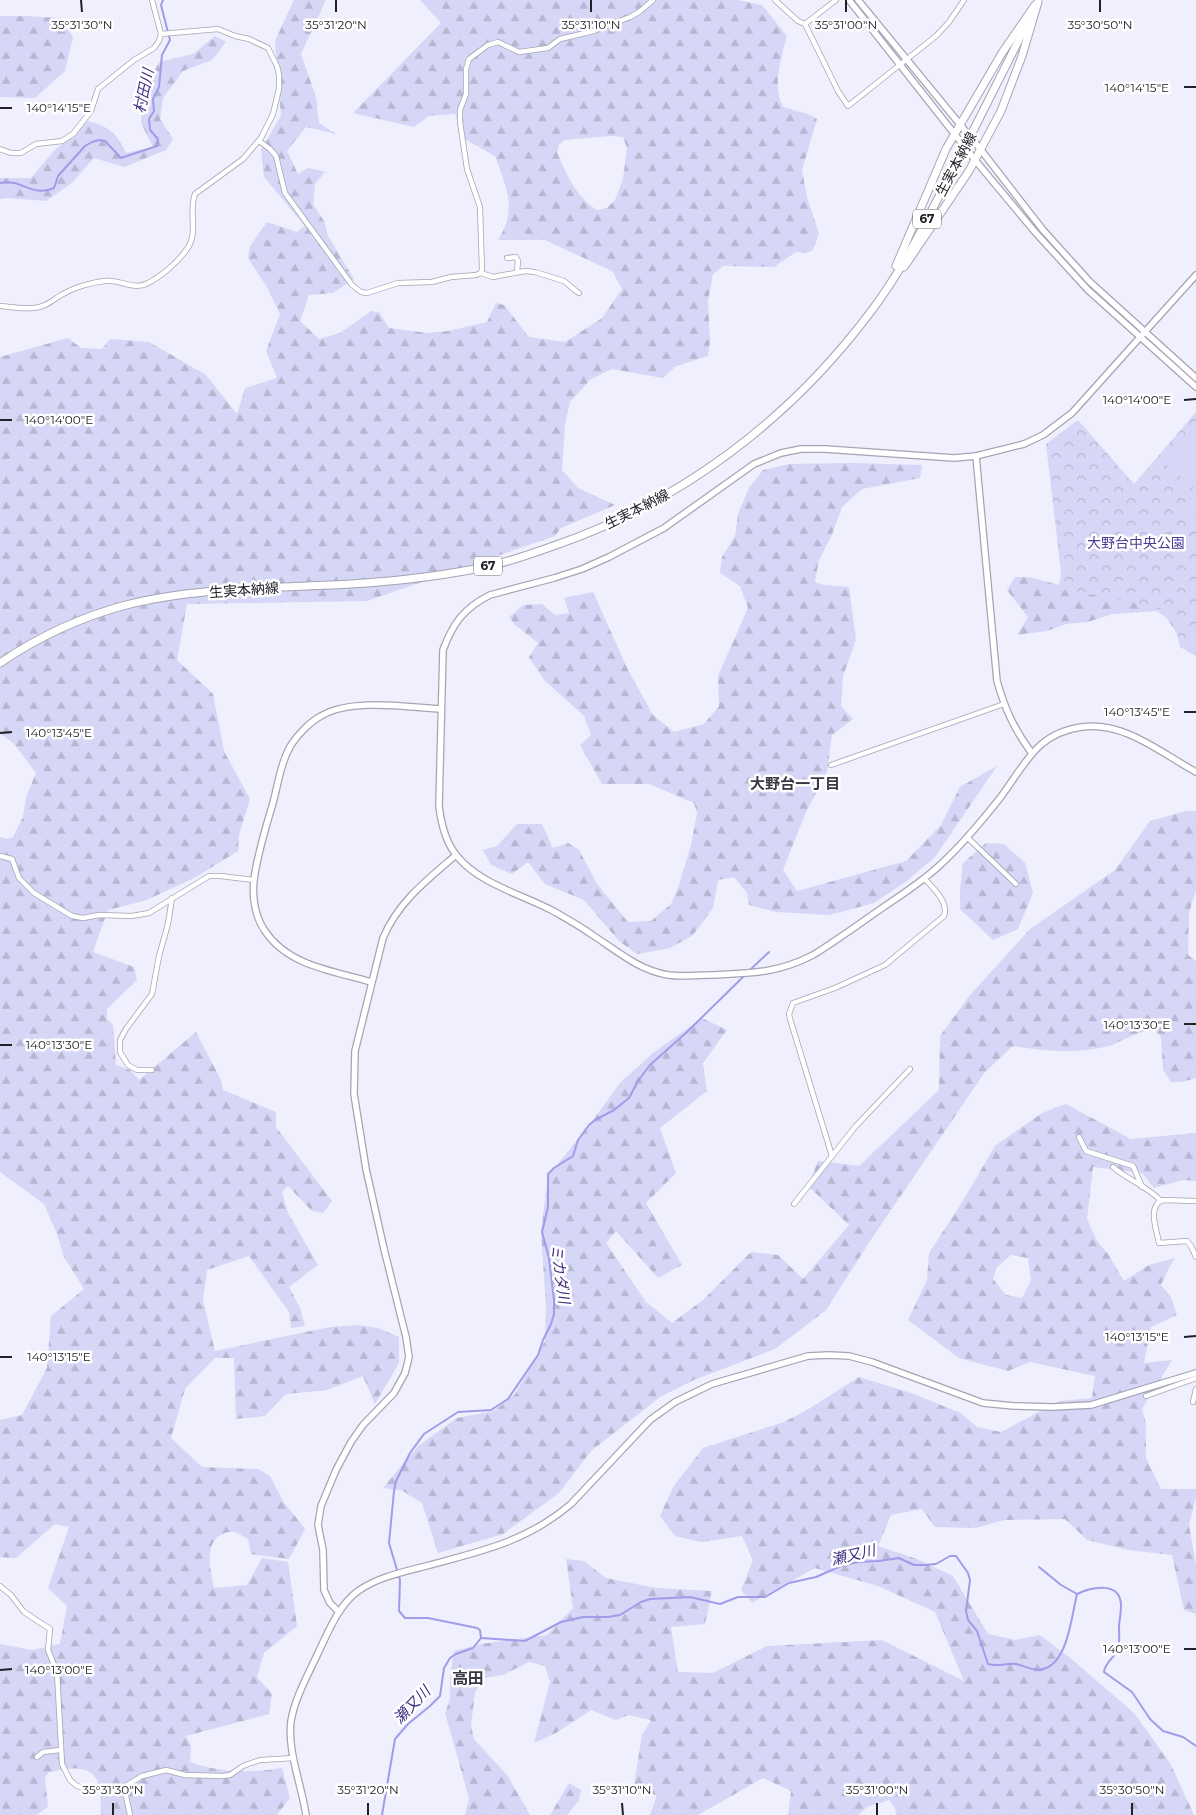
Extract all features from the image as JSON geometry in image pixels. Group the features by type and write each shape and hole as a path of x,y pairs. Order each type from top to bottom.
{"main road":[{"path":"891,283 897,264 942,156 1002,54 1038,1"},
{"path":"891,283 908,262 981,150 1010,88 1038,1"},
{"name":"生実本納線","path":"0,663 33,642 85,618 154,599 214,592 387,581 491,566 526,556 601,528 670,493 723,459 781,412 816,377 870,314 891,283 973,131 1038,1"}],"street":[{"path":"0,149 11,153 21,153 36,144 62,141 68,138 91,111 98,89 134,60 154,48 161,34 152,0"},
{"path":"481,273 480,207 467,169 460,122 460,110 466,94 466,69 469,59 488,45 498,42 519,52 548,48 560,39 594,31 630,17 653,0"},
{"path":"775,0 798,21 805,24 838,91 848,106 936,36 949,22 964,0"},
{"path":"805,24 836,0"},
{"path":"849,0 975,160 1088,290 1196,387"},
{"path":"858,0 981,150 1043,230 1090,282 1196,378"},
{"path":"0,306 21,308 45,306 66,292 105,281 137,286 147,284 174,263 187,249 193,233 191,203 195,194 243,159 259,141 267,128 273,114 280,75 268,48 260,43 218,29 161,34"},
{"path":"259,141 270,148 276,156 285,193 352,285 361,292 367,293 398,283 432,282 481,273 493,277 506,276 517,272 535,272 560,280 579,293"},
{"path":"507,258 516,257 518,261 517,272"},
{"path":"1196,275 1072,413 1024,444 1006,450 954,458 826,449 801,449 781,453 754,464 664,528 609,557 582,568 490,596 477,602 457,620 449,633 443,650 440,818 456,856 469,868 480,876 555,912 638,965 659,973 679,976 754,974 769,972 796,964 831,944 924,878 968,838 1004,792 1031,752 1058,734 1084,726 1106,727 1128,734 1196,772"},
{"path":"976,456 997,681 1016,732 1031,752"},
{"path":"831,765 1004,704"},
{"path":"371,982 300,962 280,949 264,930 254,906 254,880 284,760 292,744 310,724 334,710 362,706 441,709"},
{"path":"968,838 1016,884"},
{"path":"0,856 12,859 19,878 34,893 72,916 83,918 99,915 132,916 149,913 209,876 254,880"},
{"path":"339,1612 330,1603 324,1590 323,1550 318,1525 321,1506 336,1470 351,1442 363,1425 394,1392 405,1373 409,1357 406,1337 366,1168 354,1094 355,1050 383,938 394,916 402,904 417,889 456,856"},
{"path":"832,1156 790,1019 790,1010 793,1003 869,974 885,965 944,916 944,904 924,878"},
{"path":"152,1070 138,1070 128,1065 120,1052 120,1040 152,994 172,898"},
{"path":"794,1204 873,1107 910,1069"},
{"path":"1079,1137 1086,1151 1133,1166 1142,1187"},
{"path":"1113,1168 1160,1201 1196,1201"},
{"path":"1160,1201 1154,1206 1153,1212 1159,1243 1187,1241 1196,1258"},
{"path":"306,1815 294,1758 291,1728 294,1709 339,1612 358,1592 379,1580 499,1546 525,1535 558,1515 571,1504 650,1420 675,1402 712,1384 788,1360 808,1356 849,1356 872,1362 983,1402 1014,1406 1091,1405 1196,1372"},
{"path":"1146,1396 1196,1378"},
{"path":"1193,1402 1196,1389"},
{"path":"0,1586 11,1595 24,1612 50,1629 48,1650 57,1672 60,1750 64,1769 73,1784 90,1790 124,1787 142,1776 159,1770 186,1775 223,1776 230,1775 243,1766 260,1760 294,1758"},
{"path":"36,1757 43,1752 60,1750"},
{"path":"124,1787 130,1815"}],"green space":[{"path":"294,0 326,0 301,54 316,97 319,123 336,134 306,127 287,151 298,174 308,168 325,172 315,184 313,204 324,221 328,236 354,279 333,293 309,295 300,321 319,339 340,333 371,311 379,312 389,328 428,333 448,331 487,322 496,303 504,305 529,337 565,342 602,318 622,289 612,271 545,240 498,240 508,218 509,208 503,178 495,156 463,138 455,114 429,116 414,127 353,113 441,23 420,0 738,0 762,5 787,36 780,63 778,81 778,90 783,107 808,114 817,119 802,170 807,197 819,234 812,251 796,252 774,267 723,266 713,274 708,301 710,341 708,356 676,366 663,378 612,369 591,379 570,402 565,425 562,470 578,488 615,505 561,528 555,536 367,601 187,604 177,660 213,694 224,751 250,799 239,835 238,851 196,877 147,900 108,910 93,952 134,967 137,980 107,1009 107,1019 113,1025 116,1065 130,1070 139,1080 196,1032 221,1080 223,1090 276,1112 276,1127 332,1201 323,1213 312,1211 288,1186 282,1192 288,1213 318,1265 289,1287 300,1308 305,1326 291,1328 289,1312 249,1256 207,1270 203,1300 215,1351 330,1327 357,1325 378,1328 399,1337 399,1363 375,1404 363,1376 327,1390 286,1394 265,1416 236,1419 234,1358 215,1358 185,1389 171,1438 202,1467 258,1469 270,1476 283,1501 305,1529 289,1559 251,1554 248,1539 234,1532 222,1534 214,1541 211,1547 210,1560 214,1588 247,1585 262,1558 288,1562 297,1626 264,1653 257,1677 272,1694 269,1714 186,1736 191,1745 190,1762 201,1766 236,1771 282,1768 290,1798 277,1815 101,1815 99,1787 94,1775 88,1771 73,1768 49,1772 45,1777 48,1807 36,1815 0,1815 0,1644 32,1650 60,1644 67,1606 48,1588 69,1527 55,1524 16,1558 0,1557 0,1420 22,1415 47,1368 51,1316 84,1289 64,1257 57,1234 44,1204 0,1172 0,837 7,839 13,837 23,817 26,797 36,773 14,744 0,733 0,357 68,338 81,348 102,349 110,339 149,342 206,375 237,414 245,388 277,378 266,351 280,314 268,289 248,258 250,246 267,222 297,232 305,226 264,177 261,150 281,116 275,41","holes":["611,136 623,137 627,148 623,179 615,200 607,208 597,210 583,199 572,184 557,152 559,145 564,140"]},
{"path":"0,16 60,18 73,37 65,71 35,98 0,97"},
{"path":"215,36 226,42 212,60 183,71 163,98 160,119 173,139 166,150 124,167 94,158 73,182 46,201 0,199 0,178 31,178 53,152 88,121 101,125 112,132 120,141 126,153 153,147 141,123 143,94 159,62 193,54"},
{"name":"大野台中央公園","path":"1196,412 1196,642 1183,643 1160,608 1063,589 1046,444 1078,420 1134,484"},
{"path":"1196,422 1196,468 1185,481 1162,461"},
{"path":"789,464 922,465 920,478 862,489 842,507 831,537 819,560 815,582 824,585 849,587 856,640 843,676 841,706 853,719 832,735 827,772 806,812 783,870 797,891 906,861 941,825 960,787 997,766 935,857 904,883 874,903 830,915 776,912 749,905 747,893 734,877 718,880 713,908 692,936 670,948 637,954 619,941 584,900 545,884 528,862 512,874 491,865 483,850 497,846 517,824 542,824 553,848 568,843 579,850 597,884 628,922 651,921 671,904 691,845 697,813 694,803 649,784 602,784 580,745 591,735 584,716 544,680 529,657 538,643 515,625 509,617 523,605 542,604 555,615 569,613 564,598 593,592 628,670 653,715 674,732 704,724 719,706 718,676 748,608 740,586 720,573 722,557 735,536 738,514 749,488 763,470"},
{"path":"1196,484 1196,521 1185,511 1185,497"},
{"path":"1065,551 1196,581 1196,656 1180,647 1174,624 1157,611 1112,614 1088,622 1066,624 1047,631 1017,635 1028,617 1007,590 1015,577 1029,577 1059,585"},
{"path":"1186,811 1196,811 1196,890 1189,913 1188,955 1196,961 1196,1078 1182,1082 1171,1082 1163,1070 1161,1037 1157,1032 1146,1031 1139,1033 1098,1049 1074,1051 1013,1046 985,1072 870,1241 826,1310 775,1349 694,1380 660,1397 591,1451 559,1493 503,1534 438,1553 422,1503 401,1490 383,1488 418,1446 457,1418 493,1411 515,1394 545,1341 546,1307 541,1232 548,1176 588,1127 620,1083 653,1053 702,1018 727,1030 703,1063 707,1091 660,1128 676,1173 646,1203 682,1265 658,1278 616,1231 606,1243 646,1302 672,1323 703,1300 751,1252 778,1255 803,1279 849,1225 808,1186 818,1161 859,1166 939,1090 940,1036 970,995 1030,929 1115,870 1150,821"},
{"path":"986,843 1004,844 1025,863 1033,893 1018,929 993,940 960,909 963,863"},
{"path":"1066,1104 1131,1139 1196,1133 1196,1181 1183,1180 1154,1188 1142,1173 1093,1167 1087,1219 1097,1241 1108,1254 1124,1281 1149,1265 1175,1258 1161,1285 1171,1297 1177,1315 1151,1327 1144,1363 1172,1360 1142,1409 1146,1424 1146,1458 1161,1489 1196,1489 1196,1497 1189,1525 1196,1565 1196,1614 1184,1610 1172,1555 1129,1550 1087,1540 1065,1519 1004,1520 976,1528 935,1527 922,1509 891,1515 878,1546 917,1559 953,1576 988,1634 1015,1640 1040,1635 1069,1657 1134,1713 1170,1763 1194,1815 896,1815 895,1808 889,1800 867,1807 858,1815 788,1815 791,1791 763,1778 698,1815 650,1815 657,1795 633,1791 642,1735 651,1720 628,1715 616,1720 591,1710 556,1733 534,1743 550,1682 545,1666 529,1662 503,1675 484,1678 475,1692 471,1725 474,1739 507,1775 530,1815 465,1815 469,1798 445,1713 450,1699 450,1676 454,1651 481,1644 547,1635 573,1608 566,1559 584,1561 606,1578 656,1588 712,1591 705,1624 671,1627 678,1672 713,1673 767,1646 882,1640 964,1681 935,1612 878,1586 815,1568 752,1603 741,1590 753,1560 742,1536 701,1542 675,1536 660,1516 673,1487 703,1448 784,1422 807,1410 859,1377 911,1393 961,1413 977,1427 1001,1432 1060,1401 1092,1398 1095,1376 1030,1362 1008,1371 959,1358 908,1320 927,1280 929,1253 961,1204 995,1146 1042,1113","holes":["1011,1255 1028,1258 1031,1280 1022,1298 1006,1295 993,1279 997,1267"]},
{"path":"569,1783 581,1790 579,1800 567,1815 550,1815"}],"waterway":[{"name":"村田川","path":"0,183 14,183 39,191 54,188 58,176 85,146 99,140 105,141 121,158 157,146 158,139 150,130 149,119 154,111 153,99 159,87 162,55 170,40 161,5 163,0"},
{"name":"ミカダ川","path":"750,970 769,952"},
{"name":"ミカダ川","path":"481,1638 480,1630 477,1628 428,1618 405,1618 399,1611 400,1580 389,1543 396,1481 410,1453 424,1434 458,1412 491,1410 508,1399 538,1355 554,1314 549,1258 542,1232 548,1207 548,1174 573,1156 578,1140 589,1125 614,1110 629,1098 638,1081 650,1065 745,975"},
{"name":"瀬又川","path":"481,1638 525,1641 561,1622 583,1617 620,1615 641,1602 650,1599 690,1597 720,1604 738,1597 765,1597 789,1583 816,1577 841,1566 858,1562 899,1558 914,1565 925,1565 936,1564 950,1556 956,1556 968,1573 970,1580 966,1611 968,1620 977,1631 988,1664 1016,1664 1038,1670 1046,1668 1059,1656 1064,1646 1077,1594 1097,1588 1111,1589 1116,1592 1121,1605 1119,1646 1115,1655 1106,1665 1104,1672 1132,1692 1150,1719 1163,1731 1183,1737 1196,1746"},
{"path":"1039,1567 1061,1585 1077,1594"},
{"name":"瀬又川","path":"382,1815 395,1739 408,1724 440,1696 444,1668 450,1658 473,1648 481,1638"}],"district":[{"name":"大野台一丁目","path":"795,784"},
{"name":"高田","path":"468,1678"}]}
